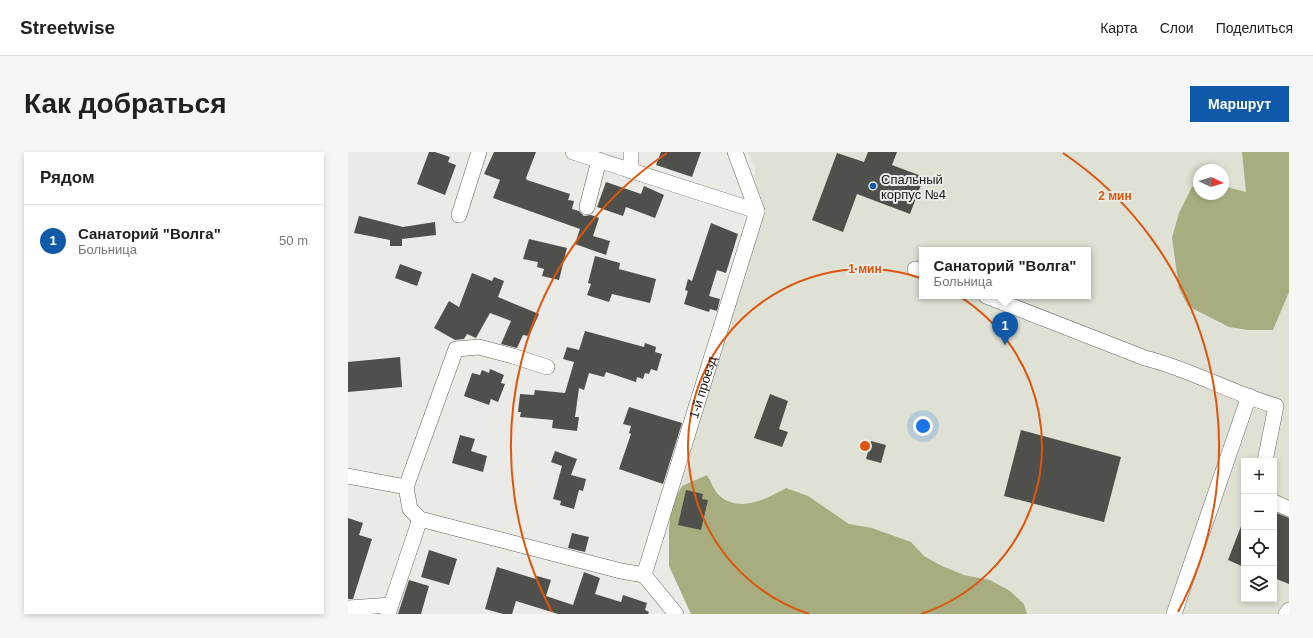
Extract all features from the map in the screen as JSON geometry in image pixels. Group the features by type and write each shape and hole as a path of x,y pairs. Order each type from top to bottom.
{"street":[{"path":"459,215 479,152"},
{"path":"573,152 757,211"},
{"path":"631,152 631,171"},
{"path":"735,152 757,211"},
{"path":"587,207 600,160"},
{"name":"1-й проезд","path":"644,575 757,211"},
{"path":"994,299 1145,358 1168,364 1276,406 1266,458"},
{"path":"547,367 514,356 479,347 456,349 406,487 410,509 420,519 621,571 644,575 676,614"},
{"path":"1174,614 1249,396"},
{"path":"348,476 406,487"},
{"path":"1277,503 1289,509"},
{"path":"348,608 389,609 420,519"},
{"path":"1286,614 1289,610"}],"shaded area":[{"path":"747,152 1289,152 1289,614 1027,614 1024,604 1010,591 990,580 964,575 942,566 924,556 911,542 872,528 849,524 808,496 786,488 766,500 746,504 731,502 719,495 707,475 682,486 752,228 755,166"}],"green space":[{"path":"1242,152 1289,152 1289,292 1273,330 1248,330 1229,327 1188,306 1179,288 1172,238 1179,213 1192,187 1193,200 1229,200 1229,188 1246,192"},
{"path":"707,475 714,489 720,496 728,501 736,503 745,504 762,500 786,488 808,496 849,524 872,528 911,542 924,556 942,566 964,575 990,580 1010,591 1024,604 1027,614 691,614 669,566 669,528 672,504 682,486"}],"building":[{"path":"429,152 435,152 450,157 448,162 456,165 445,195 417,184"},
{"path":"494,152 536,152 526,178 527,180 570,194 568,200 574,201 572,209 579,211 584,216 591,215 599,218 593,236 610,241 606,255 575,244 580,229 493,198 500,180 484,174"},
{"path":"661,152 701,152 692,177 656,165"},
{"name":"Спальный корпус №4","path":"868,152 897,152 892,165 924,177 910,214 857,194 843,232 812,220 837,153 864,162"},
{"path":"606,182 641,194 644,186 664,195 655,218 626,207 623,216 597,207"},
{"path":"359,216 403,227 435,222 436,235 402,239 402,246 390,246 390,240 354,233"},
{"path":"711,223 738,234 726,273 717,270 709,296 720,299 717,311 710,309 709,312 684,304 688,291 685,290 688,279 692,281"},
{"path":"529,239 567,248 559,280 542,276 544,269 537,267 538,262 523,259"},
{"path":"595,256 620,263 619,269 656,279 650,303 612,294 609,302 587,295 591,284 588,283"},
{"path":"400,264 422,272 417,286 395,278"},
{"path":"472,273 492,281 494,277 504,281 498,297 539,314 529,336 523,335 517,348 501,344 511,321 490,313 476,338 467,334 464,339 455,340 434,328 449,301 459,307"},
{"path":"585,331 644,347 645,343 656,347 655,352 662,354 657,371 651,369 649,374 645,373 643,379 637,377 636,382 606,372 604,377 589,373 584,390 579,388 575,417 579,417 577,431 552,428 553,420 520,417 521,412 518,412 520,394 534,395 535,390 565,393 574,362 563,359 567,347 579,350"},
{"path":"400,357 402,387 348,392 348,362"},
{"path":"490,369 504,375 501,383 505,384 498,402 491,399 489,405 464,396 472,373 480,375 482,370 489,373"},
{"path":"770,394 788,401 779,429 788,432 782,447 754,438"},
{"path":"629,407 682,423 663,484 619,469 631,434 629,433 631,426 623,424"},
{"path":"1021,430 1121,457 1104,522 1004,496"},
{"path":"460,435 475,439 471,451 487,456 483,472 452,463"},
{"path":"871,441 886,445 881,463 866,459"},
{"path":"555,451 577,459 571,475 586,479 583,491 579,490 574,509 560,505 561,501 553,499 562,466 551,462"},
{"path":"686,490 703,494 702,499 708,500 701,530 678,525"},
{"path":"1277,513 1289,518 1289,584 1277,579"},
{"path":"348,518 363,523 359,535 372,539 353,599 348,599"},
{"path":"1241,526 1241,566 1228,560"},
{"path":"572,533 589,537 585,552 568,548"},
{"path":"429,550 457,559 449,585 421,577"},
{"path":"497,567 536,579 537,576 551,580 546,596 573,605 584,572 600,578 595,594 621,602 623,595 647,603 645,610 649,612 648,614 558,614 516,601 512,614 503,614 485,609"},
{"path":"409,580 429,586 421,614 398,614"}],"place":[{"name":"Спальный корпус №4","path":"873,186"},
{"name":"Санаторий \"Волга\"","path":"1005,345"}]}
